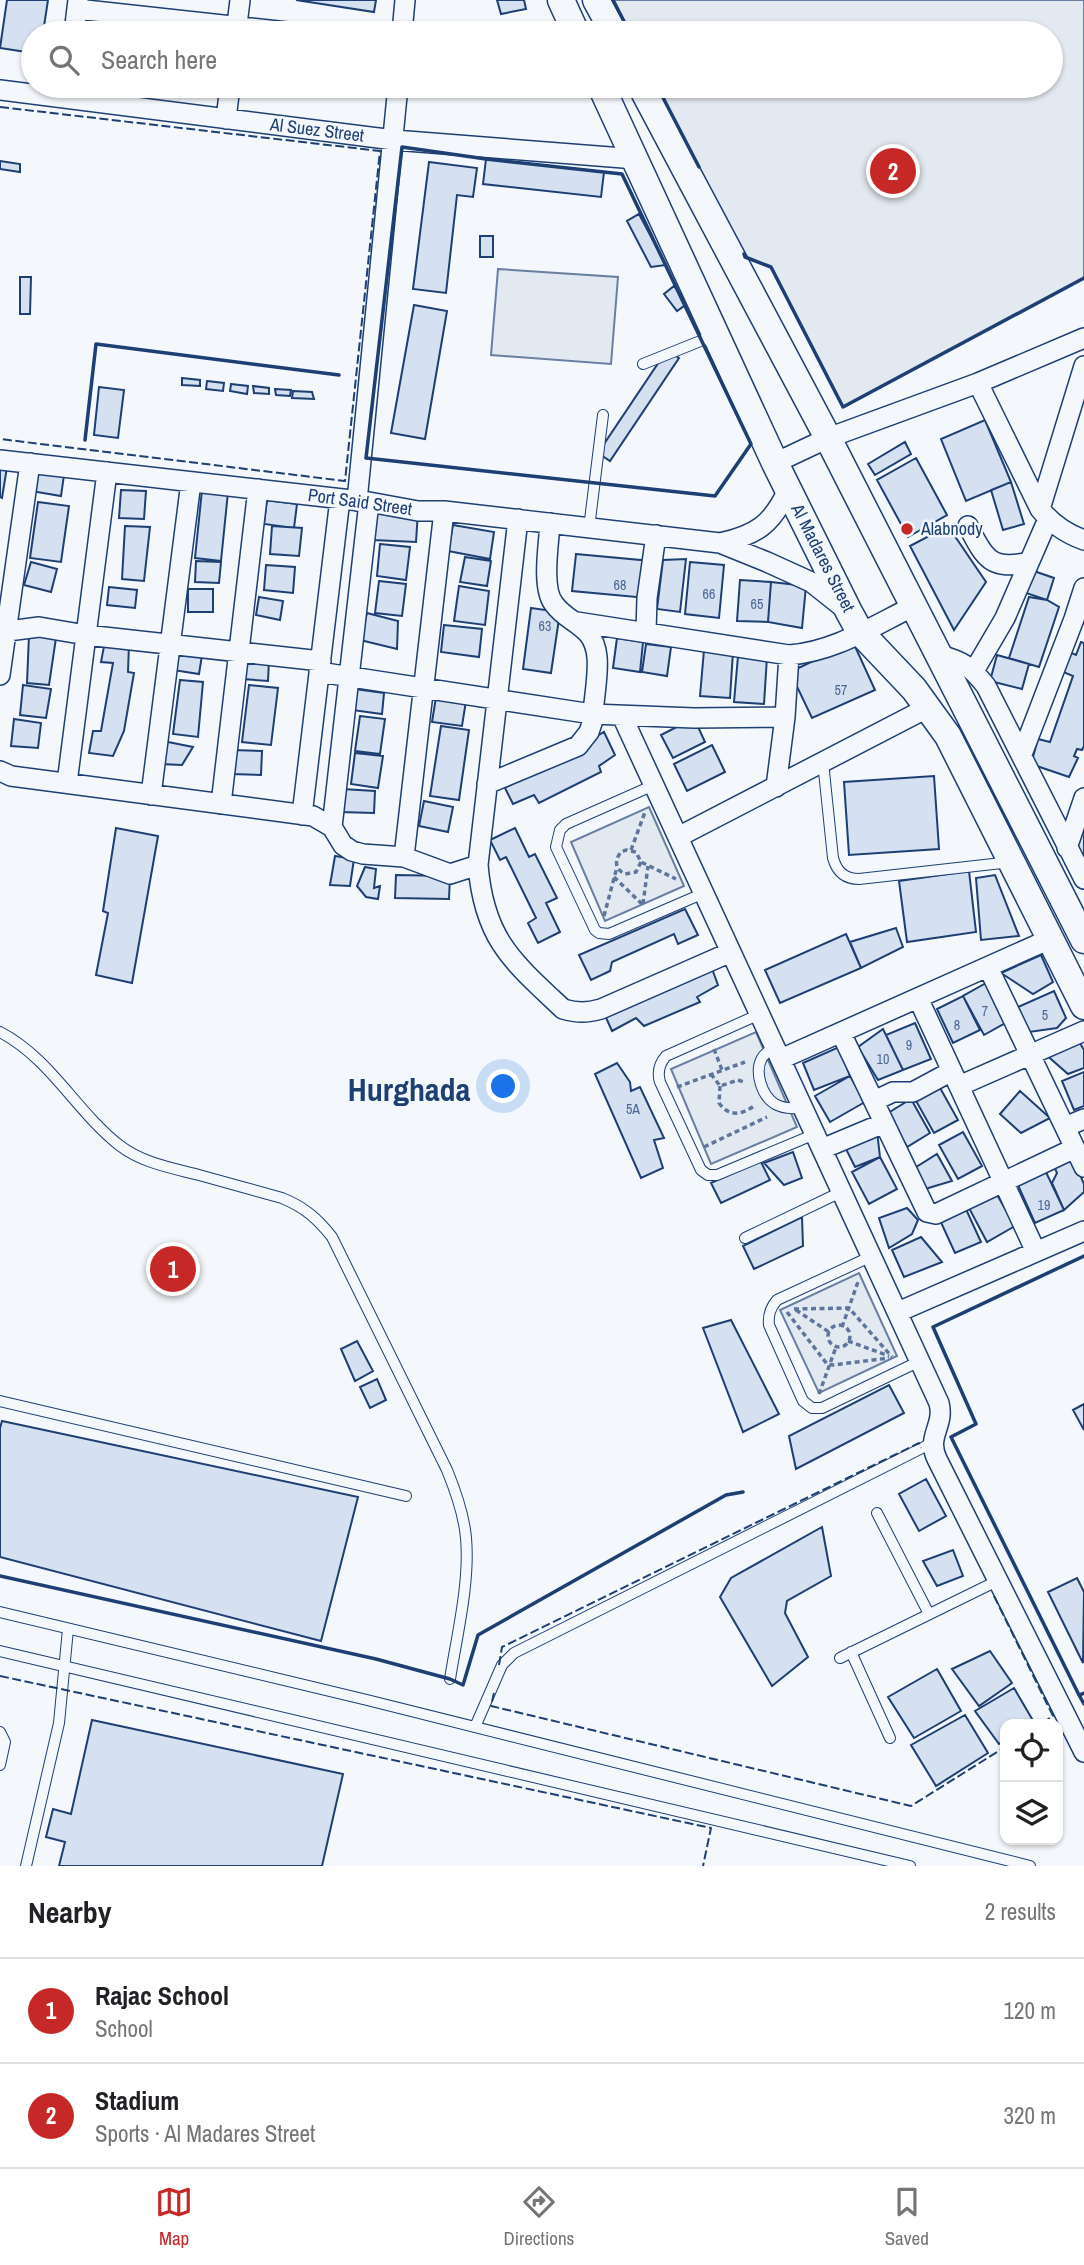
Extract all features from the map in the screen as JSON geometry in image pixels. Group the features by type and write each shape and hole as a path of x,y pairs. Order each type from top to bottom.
{"street":[{"path":"238,21 240,0"},
{"path":"403,21 405,0"},
{"path":"561,0 571,21"},
{"path":"596,0 607,21"},
{"path":"78,5 180,21"},
{"name":"Al Suez Street","path":"0,90 21,91"},
{"name":"Al Suez Street","path":"102,98 226,119 394,140 636,159"},
{"path":"226,119 229,98"},
{"path":"332,827 349,677 356,501 397,98"},
{"name":"Al Madares Street","path":"607,98 775,463 855,622 948,736 1084,1006"},
{"path":"647,98 828,438 1084,940"},
{"path":"775,463 828,438 978,383 1084,338"},
{"path":"974,671 1005,618 1029,562 1084,366"},
{"path":"978,383 1044,514 1063,530 1084,540"},
{"name":"Port Said Street","path":"0,460 720,543 811,582 855,622"},
{"path":"0,675 8,555 30,463"},
{"path":"67,783 107,472"},
{"path":"151,794 191,482"},
{"path":"221,804 258,489"},
{"name":"Port Said Street","path":"720,543 746,537 765,526 779,510 788,490"},
{"path":"302,815 320,667 356,501"},
{"path":"404,857 444,511"},
{"path":"518,519 478,865 480,894 490,925 506,952 563,1009 575,1013 601,1009 731,952"},
{"path":"488,784 578,746 589,732 598,658 587,631 552,603 547,585 550,523"},
{"path":"968,526 982,553 994,562 1009,567 1029,562"},
{"path":"646,632 647,598 656,535"},
{"path":"1022,754 1079,621 1084,588"},
{"path":"577,622 789,655 824,650 855,622 914,606"},
{"path":"3,631 39,627 86,635 239,652 320,667 349,677 592,714 694,718 785,717"},
{"path":"776,787 789,655"},
{"path":"939,655 958,660 974,671 986,686 1084,879"},
{"path":"678,837 927,708"},
{"path":"622,716 760,1014 794,1108 819,1142 868,1258 898,1312 941,1411 941,1420 932,1443 937,1459 1084,1752"},
{"path":"0,771 11,776 313,816 332,827 343,845 352,851 404,857 450,874 478,865"},
{"path":"1067,848 1084,797"},
{"path":"774,1053 841,1033 1050,939"},
{"path":"988,967 1084,1167"},
{"path":"918,998 1036,1252"},
{"path":"874,1101 893,1092 913,1092 1030,1055 1084,1031"},
{"path":"841,1033 930,1214 936,1214 1075,1148"},
{"path":"1065,1127 1084,1119"},
{"path":"819,1142 884,1122"},
{"path":"898,1312 1084,1231"}],"lane":[{"path":"643,363 717,334"},
{"path":"589,528 603,415"},
{"path":"823,761 833,858 835,865 845,876 859,879 1011,862"},
{"path":"654,785 566,824 560,830 556,847 595,930 599,933 609,934 704,893"},
{"path":"760,1014 666,1056 662,1061 658,1075 701,1170 708,1175 717,1175 819,1142"},
{"path":"0,1032 36,1056 101,1130 122,1148 147,1161 282,1198 302,1206 318,1219 332,1237 447,1470 460,1503 466,1538 465,1574 450,1679"},
{"path":"774,1053 760,1065 759,1074 763,1088 769,1099 794,1108"},
{"path":"745,1238 841,1192"},
{"path":"868,1258 777,1300 769,1311 769,1325 803,1401 814,1409 822,1408 919,1361"},
{"path":"0,1401 406,1496"},
{"path":"475,1727 502,1665 514,1653 932,1443"},
{"path":"877,1513 929,1614"},
{"path":"840,1658 997,1581"},
{"path":"0,1612 1030,1866"},
{"path":"26,1866 59,1723 68,1629"},
{"path":"0,1651 910,1866"},
{"path":"851,1652 890,1738"},
{"path":"0,1732 5,1742 0,1765"}],"path":[{"path":"631,850 654,785"},
{"path":"599,933 617,867 616,862 621,852 631,850 639,856 636,872 625,874 617,867"},
{"path":"643,904 648,866"},
{"path":"614,877 654,915"},
{"path":"709,1037 722,1070"},
{"path":"665,1091 774,1053"},
{"path":"711,1074 720,1086 719,1103 730,1114 738,1114 754,1107 756,1100"},
{"path":"720,1086 738,1080 747,1082"},
{"path":"693,1152 794,1108"},
{"path":"842,1326 868,1258"},
{"path":"849,1308 892,1357 829,1365 784,1309 849,1308"},
{"path":"794,1309 829,1332"},
{"path":"842,1326 847,1330 848,1341 845,1345 836,1347 830,1343 829,1332 832,1328 842,1326"},
{"path":"848,1341 892,1357"},
{"path":"814,1409 836,1347"}],"shaded area":[{"path":"613,0 1084,0 1084,278 843,407 771,267 745,257 663,98 1063,98 1063,21 624,21"},
{"path":"498,269 618,277 611,364 491,355"},
{"path":"649,807 684,886 605,921 571,842"},
{"path":"756,1032 797,1127 711,1164 671,1069"},
{"path":"859,1273 897,1356 819,1393 780,1310"}],"building":[{"path":"7,0 48,0 45,21 21,21 21,51 0,48"},
{"path":"296,0 376,0 374,12"},
{"path":"497,0 524,0 526,9 501,14"},
{"path":"90,17 115,21 89,21"},
{"path":"486,159 604,172 601,197 483,184"},
{"path":"0,161 20,164 20,172 0,169"},
{"path":"429,162 477,168 473,197 457,195 446,293 413,289"},
{"path":"639,214 666,265 651,267 627,221"},
{"path":"480,236 493,236 493,257 480,257"},
{"path":"20,277 31,277 30,314 20,314"},
{"path":"674,286 688,303 677,311 664,294"},
{"path":"414,305 447,311 425,439 391,433"},
{"path":"667,350 679,358 610,461 598,453"},
{"path":"182,378 200,380 200,386 182,385"},
{"path":"207,381 224,383 223,391 206,389"},
{"path":"231,384 248,386 247,394 230,391"},
{"path":"253,386 269,388 269,394 254,393"},
{"path":"99,387 124,390 118,438 94,435"},
{"path":"275,389 291,390 290,396 276,395"},
{"path":"293,391 312,392 314,399 292,398"},
{"path":"985,420 1011,482 966,501 941,439"},
{"path":"905,442 911,454 875,475 868,464"},
{"path":"916,458 947,515 908,537 877,480"},
{"path":"0,466 7,467 2,498 0,497"},
{"path":"35,469 64,475 61,496 31,491"},
{"path":"1011,482 1024,524 1003,530 991,490"},
{"path":"121,490 146,491 144,519 119,518"},
{"path":"202,490 228,492 221,561 195,558"},
{"path":"267,500 297,504 294,528 264,524"},
{"path":"38,502 69,506 61,562 30,558"},
{"path":"375,508 418,511 416,542 373,540"},
{"path":"453,525 494,532 490,559 448,551"},
{"path":"125,526 150,527 144,581 122,579"},
{"path":"272,526 302,528 299,556 270,554"},
{"path":"948,526 986,582 954,630 910,546"},
{"path":"380,544 410,547 406,580 377,576"},
{"path":"576,554 651,561 647,598 572,591"},
{"path":"465,557 491,561 487,586 460,582"},
{"path":"686,559 680,612 657,609 663,560"},
{"path":"196,561 221,562 219,583 195,582"},
{"path":"31,562 57,569 51,592 24,585"},
{"path":"690,562 724,565 719,618 685,614"},
{"path":"266,565 295,567 293,593 264,590"},
{"path":"1028,569 1054,578 1047,600 1020,591"},
{"path":"740,580 771,582 768,622 737,621"},
{"path":"379,581 406,584 402,616 375,613"},
{"path":"771,582 806,586 802,628 768,622"},
{"path":"459,586 489,591 485,625 454,621"},
{"path":"109,587 137,590 135,608 107,605"},
{"path":"188,589 213,589 213,612 188,612"},
{"path":"259,597 283,601 280,620 256,615"},
{"path":"1029,597 1047,600 1059,607 1039,667 1009,658"},
{"path":"531,608 560,612 551,673 523,669"},
{"path":"367,613 398,621 397,649 360,640"},
{"path":"444,625 482,629 479,657 441,652"},
{"path":"29,635 56,638 49,685 27,683"},
{"path":"617,638 643,642 640,672 613,668"},
{"path":"105,641 129,644 128,672 134,673 124,731 113,756 89,753 93,731 101,731 113,663 101,662"},
{"path":"853,642 875,690 812,718 790,672"},
{"path":"1081,642 1084,643 1084,746 1082,750 1077,749 1074,756 1078,758 1069,777 1031,764 1038,739 1050,742 1073,676 1061,671 1067,651 1076,655"},
{"path":"646,644 671,647 667,676 642,672"},
{"path":"704,650 733,652 730,698 700,696"},
{"path":"177,652 202,655 199,674 173,670"},
{"path":"997,655 1029,664 1022,689 990,681"},
{"path":"738,656 767,657 764,704 734,702"},
{"path":"246,659 269,660 268,681 243,679"},
{"path":"180,680 203,682 198,737 173,734"},
{"path":"23,685 51,689 46,718 20,715"},
{"path":"249,685 278,688 271,745 242,742"},
{"path":"355,689 384,693 382,714 352,710"},
{"path":"436,697 466,701 462,726 432,722"},
{"path":"360,716 385,719 380,754 355,751"},
{"path":"694,718 705,742 673,758 661,735"},
{"path":"14,719 41,723 38,748 11,746"},
{"path":"441,726 469,730 459,800 430,796"},
{"path":"604,732 615,755 599,766 601,772 539,803 534,795 513,804 505,788"},
{"path":"163,741 193,747 182,765 160,764"},
{"path":"712,745 725,772 687,791 674,764"},
{"path":"232,750 262,751 261,775 231,774"},
{"path":"355,753 383,756 378,788 351,784"},
{"path":"934,776 939,849 849,855 844,782"},
{"path":"342,789 375,791 374,813 340,812"},
{"path":"1084,798 1084,854 1067,848"},
{"path":"424,801 453,807 448,832 419,826"},
{"path":"116,828 158,836 132,983 96,975 108,913 103,911"},
{"path":"515,828 529,857 535,854 557,898 546,903 560,932 538,943 528,923 536,918 506,857 500,860 490,840"},
{"path":"335,856 354,859 350,886 330,885"},
{"path":"365,867 376,869 374,888 380,886 378,899 366,897 357,886"},
{"path":"969,871 976,932 907,942 899,881"},
{"path":"396,875 450,876 449,899 395,898"},
{"path":"995,875 1019,936 981,940 976,878"},
{"path":"685,909 698,935 678,944 674,934 612,962 610,971 591,980 579,955"},
{"path":"896,928 903,947 861,968 850,942"},
{"path":"846,934 861,968 780,1003 765,970"},
{"path":"1041,955 1053,982 1033,994 1001,973"},
{"path":"711,966 718,985 697,997 700,1002 644,1026 636,1018 612,1031 604,1013"},
{"path":"986,983 1007,1022 984,1035 963,996"},
{"path":"1054,991 1066,1018 1057,1028 1029,1032 1018,1007"},
{"path":"963,996 980,1030 953,1043 937,1009"},
{"path":"915,1023 931,1059 903,1070 886,1035"},
{"path":"883,1029 903,1070 878,1080 858,1047"},
{"path":"1077,1038 1084,1050 1084,1068 1068,1074 1043,1052"},
{"path":"839,1047 850,1076 814,1090 803,1063"},
{"path":"617,1063 630,1082 631,1091 640,1087 664,1138 654,1140 663,1168 641,1178 595,1074"},
{"path":"1084,1072 1084,1106 1074,1110 1062,1081"},
{"path":"850,1076 865,1102 830,1122 815,1096"},
{"path":"939,1086 958,1120 934,1133 915,1099"},
{"path":"1020,1091 1050,1118 1021,1133 1000,1114"},
{"path":"911,1099 930,1133 907,1147 888,1113"},
{"path":"877,1131 880,1157 855,1167 845,1147"},
{"path":"963,1132 982,1166 958,1179 939,1145"},
{"path":"793,1152 802,1178 784,1185 764,1163"},
{"path":"937,1154 952,1181 925,1189 913,1169"},
{"path":"1072,1156 1084,1184 1084,1192 1064,1210 1052,1183 1057,1173 1053,1164"},
{"path":"880,1157 897,1189 869,1204 852,1172"},
{"path":"760,1160 770,1180 721,1203 711,1183"},
{"path":"1045,1170 1064,1210 1035,1223 1017,1183"},
{"path":"996,1193 1015,1226 987,1242 969,1208"},
{"path":"965,1207 981,1242 955,1253 939,1218"},
{"path":"907,1208 918,1220 912,1234 889,1248 879,1218"},
{"path":"802,1217 803,1246 754,1269 743,1246"},
{"path":"921,1237 942,1262 904,1277 892,1250"},
{"path":"731,1320 779,1414 743,1432 703,1328"},
{"path":"357,1341 373,1371 355,1381 341,1349"},
{"path":"377,1379 386,1400 370,1408 360,1387"},
{"path":"889,1385 904,1413 796,1469 789,1436"},
{"path":"1084,1404 1084,1430 1073,1410"},
{"path":"2,1421 358,1497 321,1641 0,1557"},
{"path":"926,1479 946,1516 919,1531 899,1494"},
{"path":"822,1527 831,1576 787,1601 785,1613 808,1657 772,1686 720,1597 731,1578"},
{"path":"953,1550 963,1576 937,1586 923,1561"},
{"path":"1077,1578 1084,1592 1083,1663 1048,1592"},
{"path":"990,1651 1012,1683 979,1706 952,1669"},
{"path":"937,1669 961,1711 914,1738 888,1697"},
{"path":"1014,1688 1032,1719 1000,1719 999,1744 975,1711"},
{"path":"965,1715 988,1753 936,1786 911,1745"},
{"path":"92,1720 343,1774 322,1866 59,1866 65,1842 46,1837 53,1809 71,1814"}],"fence":[{"path":"0,107 380,151 345,481 0,439"},
{"path":"499,1665 502,1647 919,1443 921,1448"},
{"path":"994,1596 1053,1716 1048,1719"},
{"path":"0,1676 711,1828 703,1866"},
{"path":"494,1693 491,1706 911,1806 1000,1750"}],"wall":[{"path":"613,0 624,21"},
{"path":"663,98 699,167"},
{"path":"402,147 622,174 751,444 715,496 366,458 402,147"},
{"path":"744,254 745,257 771,267 843,407 1084,278"},
{"path":"85,440 96,344 339,375"},
{"path":"1084,1256 933,1327 976,1424 951,1437 1079,1695 1084,1693"},
{"path":"0,1576 376,1659 463,1685 478,1635 726,1495 743,1492"},
{"path":"1081,1695 1084,1704"}],"place":[{"name":"Stadium","path":"893,171"},
{"name":"Alabnody","path":"907,529"},
{"name":"Rajac School","path":"173,1269"}],"district":[{"name":"Hurghada","path":"409,1090"}]}
